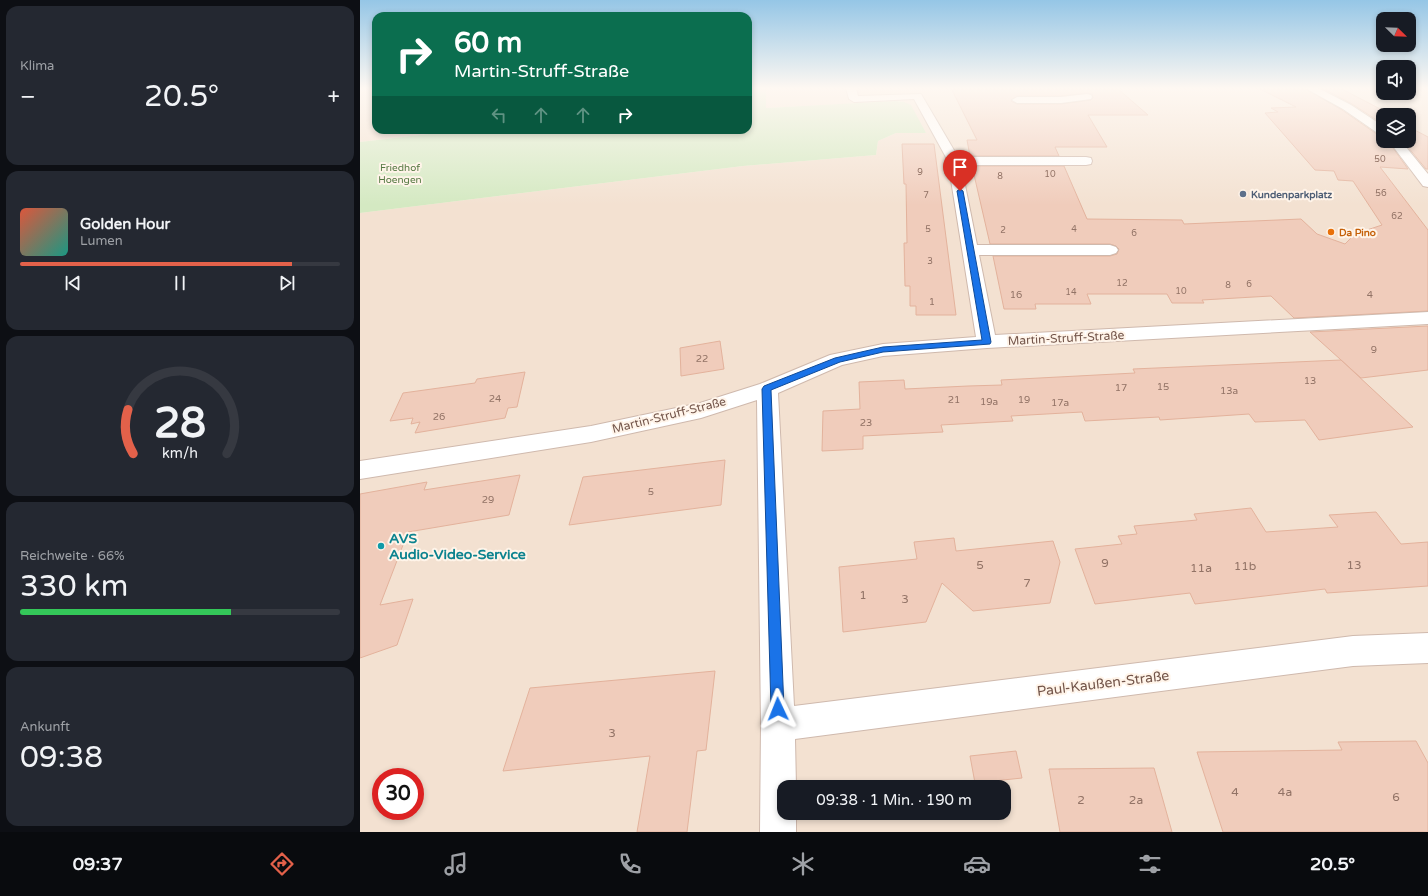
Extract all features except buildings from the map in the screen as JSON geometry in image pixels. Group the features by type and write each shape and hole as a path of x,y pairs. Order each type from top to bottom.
{"street":[{"path":"935,127 954,161 987,342"},
{"path":"1400,148 1428,183"},
{"path":"954,161 1086,161"},
{"path":"1413,164 1428,165"},
{"path":"971,250 1110,250"},
{"name":"Martin-Struff-Straße","path":"360,470 591,434 701,410 767,389 838,360 883,350 987,342 1428,318"},
{"path":"767,389 778,725 778,832"},
{"name":"Paul-Kaußen-Straße","path":"778,725 1354,651 1428,648"}],"shaded area":[{"path":"360,127 372,127 372,134 429,134 360,142"},
{"path":"921,127 1376,127 1376,148 1416,148 1416,127 1428,127 1428,832 360,832 360,213 743,166 876,155 878,141 896,133 926,133"}],"green space":[{"name":"Friedhof Hoengen","path":"752,127 923,127 926,133 896,133 878,141 876,155 743,166 360,213 360,142 429,134 752,134"}],"place":[{"name":"Kundenparkplatz","path":"1243,194"},
{"name":"Da Pino","path":"1331,232"},
{"name":"AVS Audio-Video-Service","path":"381,546"}],"route":[{"path":"778,709 767,389 838,360 883,350 987,342 960,191"}]}
